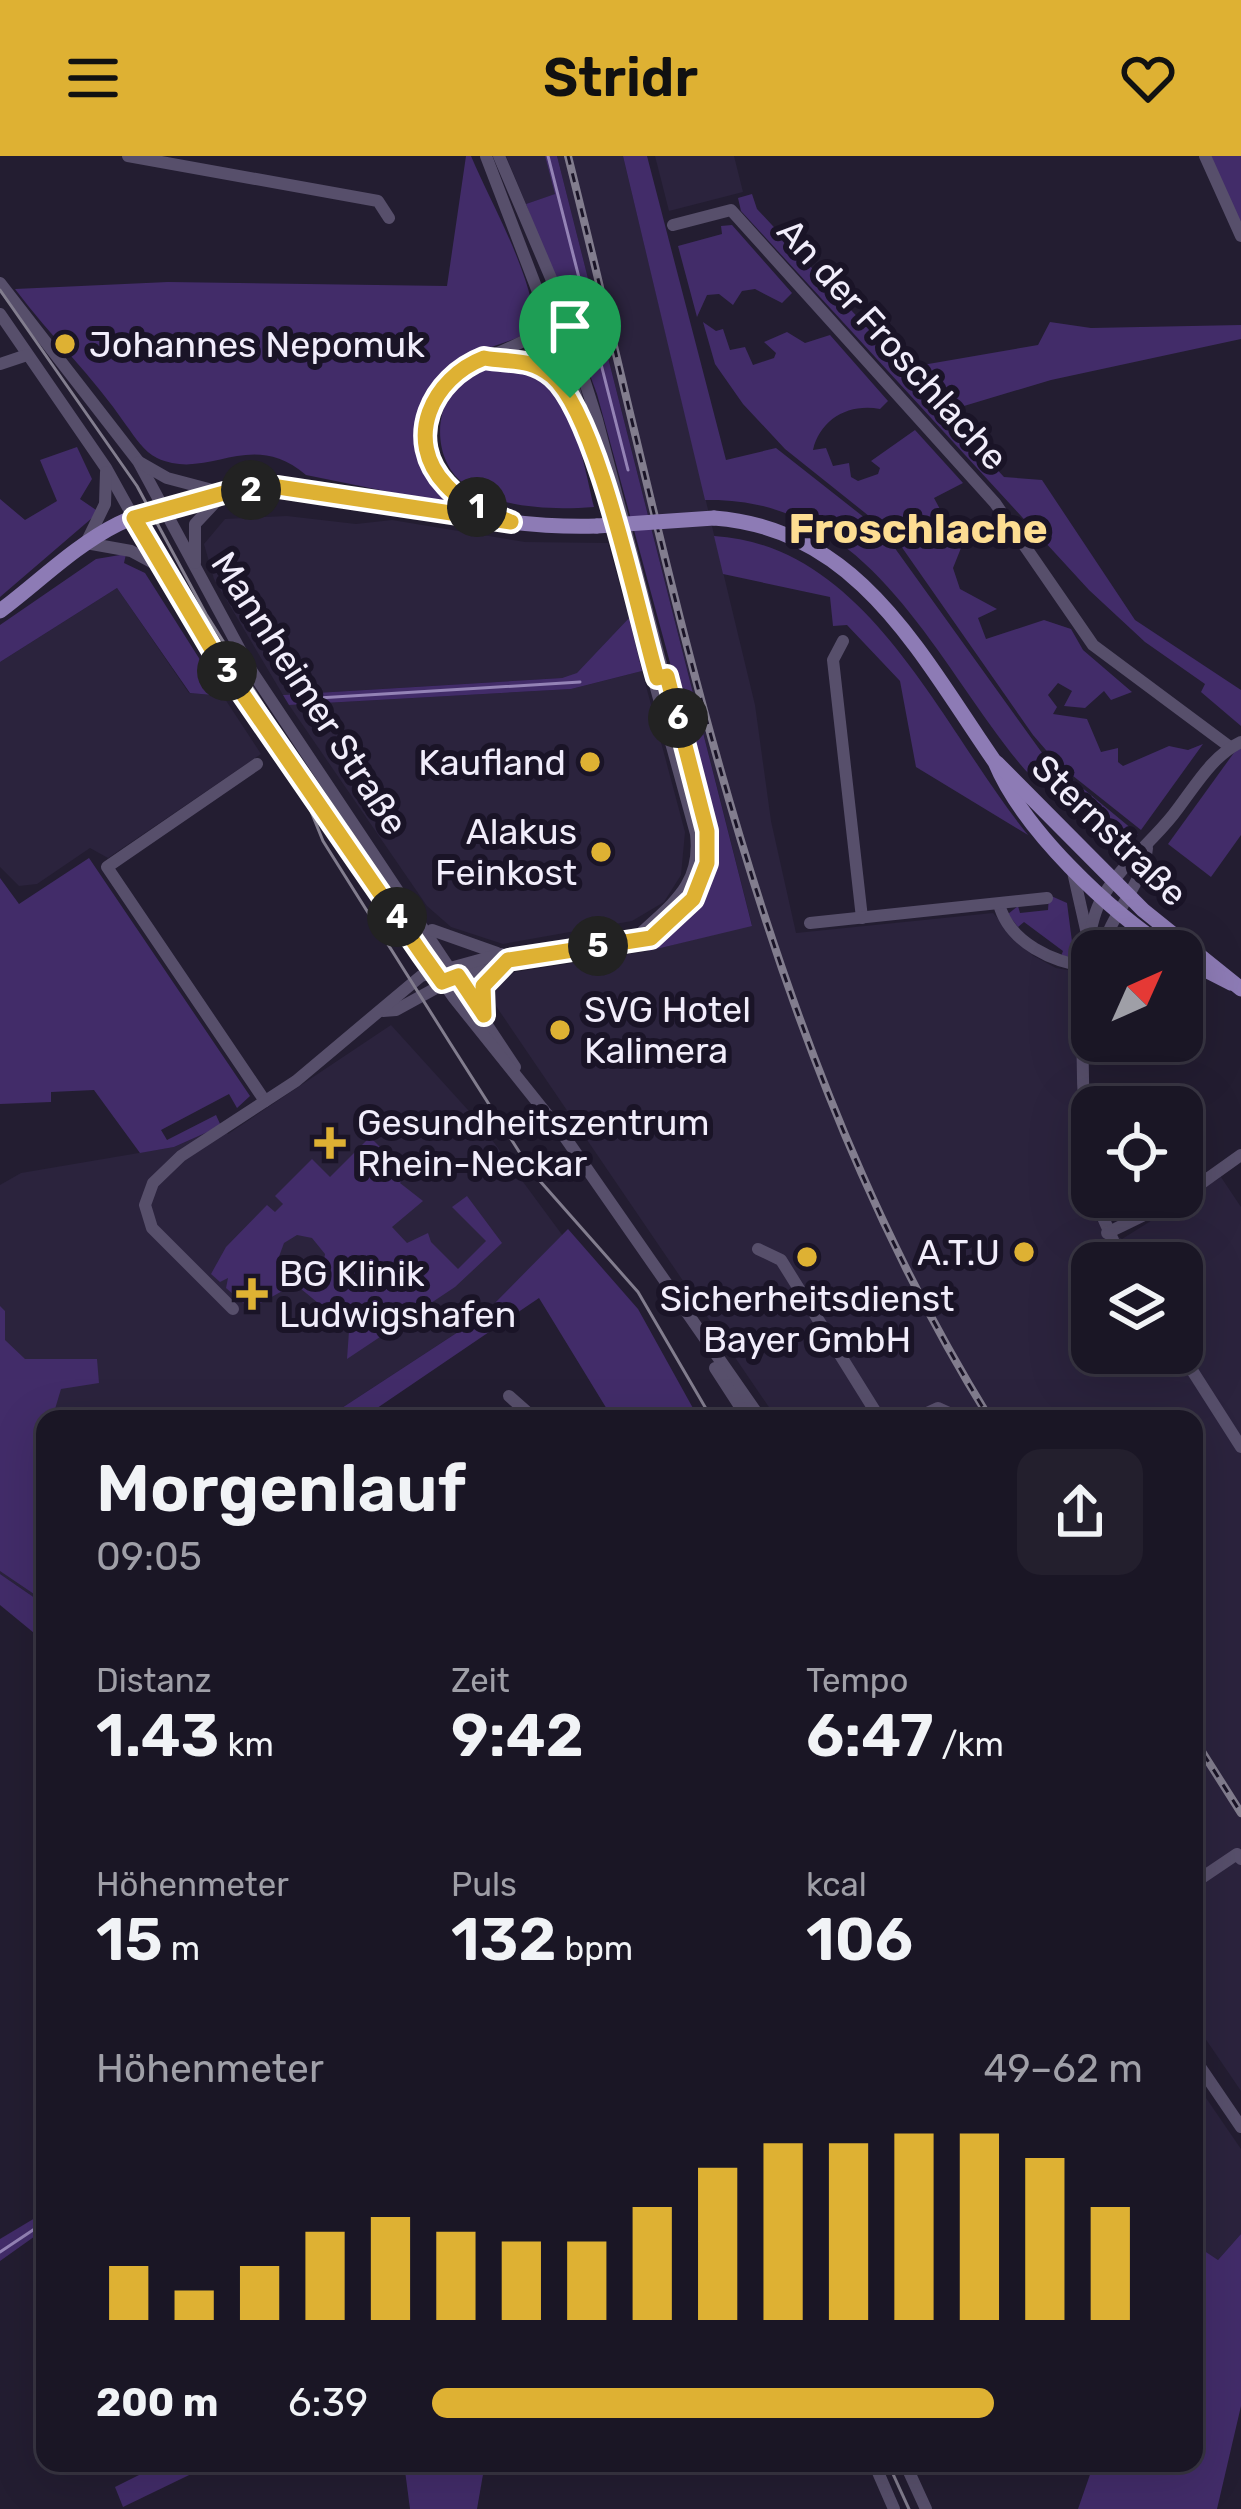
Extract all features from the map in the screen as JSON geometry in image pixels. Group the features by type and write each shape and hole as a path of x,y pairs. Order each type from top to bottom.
{"main road":[{"name":"Sternstraße","path":"0,611 86,543 134,518 224,493 313,489 511,522 597,526 714,518 773,527 853,574 909,638 995,761 1119,887 1240,988"},
{"name":"Sternstraße","path":"995,761 1004,784 1071,863 1144,930"},
{"name":"Sternstraße","path":"1203,969 1240,988"}],"street":[{"path":"128,156 198,162 374,200 389,218"},
{"path":"1205,156 1241,236"},
{"path":"233,1309 152,1228 145,1204 153,1184 182,1156 265,1101 382,1011 389,998 454,970 638,936 651,938 693,899 707,863 707,831 552,285 495,161"},
{"path":"495,161 636,585"},
{"name":"An der Froschlache","path":"673,225 731,210 995,503 1093,645 1188,728 1236,745"},
{"name":"Mannheimer Straße","path":"0,283 87,388 138,461 202,588 251,670 426,926 484,1015 496,1044"},
{"path":"511,522 465,501 434,467 425,434 434,397 459,370 532,336 551,320 552,285"},
{"name":"Mannheimer Straße","path":"0,314 106,468 160,567 438,976 496,1044 755,1410"},
{"path":"0,364 27,355"},
{"path":"484,358 514,358 543,369 560,384 584,423"},
{"path":"138,461 161,476 224,493 192,533 202,588"},
{"path":"106,468 105,504 86,543 131,551 160,567"},
{"path":"843,641 833,660 862,918"},
{"path":"1092,930 1103,896 1146,862 1148,848 1236,745"},
{"path":"257,764 106,867 265,1101"},
{"path":"1071,863 1086,930"},
{"path":"1109,930 1119,887"},
{"path":"810,923 1047,898"},
{"path":"999,904 1015,931 1042,954 1071,962"},
{"path":"426,926 502,961"},
{"path":"484,1015 483,986 502,961"},
{"path":"1203,1182 1241,1155"},
{"path":"1102,1218 1112,1242"},
{"path":"1107,1233 1138,1218"},
{"path":"758,1250 781,1260 874,1410"},
{"name":"Mannheimer Straße","path":"686,1315 743,1410"},
{"path":"1194,1374 1241,1447"},
{"path":"509,1396 525,1410"},
{"path":"1203,1877 1237,1854 1241,1859"},
{"path":"1203,2071 1241,2127"},
{"path":"878,2472 894,2509"},
{"path":"909,2472 926,2509"}],"shaded area":[{"path":"466,156 471,156 519,262 536,328 465,358 429,390 418,430 420,450 441,489 459,506 306,475 266,455 194,464 157,458 140,444 15,289 168,282 447,286"},
{"path":"506,156 545,156 556,194 526,204"},
{"path":"545,156 557,156 752,926 648,951 678,928 700,901 713,870 716,832 597,394 526,204 555,194"},
{"path":"557,156 623,156 755,705 771,821 796,933 993,913 1032,955 1071,971 1071,1062 1077,1062 1077,1086 1071,1086 1071,1218 1093,1218 1122,1239 1156,1218 1203,1218 1203,1188 1221,1177 1241,1207 1241,2091 1203,2035 1203,1410 771,1410 496,1006 496,991 509,973 648,951 752,925"},
{"path":"623,156 647,156 726,460 776,448 884,533 1045,757 1138,834 1119,859 1069,805 1025,770 925,632 853,553 811,524 762,506 705,500"},
{"path":"655,156 734,156 743,192 669,211"},
{"path":"1208,156 1241,156 1241,228"},
{"path":"752,194 757,209 905,368 1038,345 1050,322 1091,328 1241,325 1241,339 1051,380 944,412 1004,477 1042,480 1135,620 1241,690 1241,726 1201,692 1205,684 1145,642 1089,590 741,211 738,198"},
{"path":"732,225 792,293 782,303 755,289 742,291 733,305 719,294 707,295 697,317 678,246 722,234 721,226"},
{"path":"703,322 716,331 723,329 730,350 745,347 753,365 774,358 776,353 764,342 787,332 805,343 830,335 888,401 880,409 857,409 837,416 822,430 813,450 826,448 833,466 849,463 851,477 858,481 878,474 880,468 871,461 915,430 963,483 934,498 961,548 953,568 960,589 997,609 978,618 986,639 1044,620 1071,629 1083,650 1132,692 1111,700 1104,691 1085,708 1064,706 1072,691 1058,683 1048,695 1057,707 1053,714 1087,719 1101,752 1118,748 1118,762 1123,766 1169,746 1188,750 1203,744 1141,830 1058,764 1033,735 894,536 785,449 743,404 715,364"},
{"path":"494,365 519,369 555,395 576,436 594,507 512,504 481,494 453,473 440,437 448,399 474,371"},
{"path":"77,447 92,479 80,499 99,512 0,597 0,499 25,520 57,501 40,460"},
{"path":"287,516 356,524 392,520 525,542 608,543 629,618 577,674 562,678 283,695 214,579 204,544 225,519"},
{"path":"714,536 768,547 816,571 859,606 931,696 1028,835 916,767 900,681 847,625 833,626 830,597 723,574"},
{"path":"126,554 124,563 145,573 223,696 190,693 117,588 0,662 0,625 96,559"},
{"path":"117,588 189,693 223,696 261,754 108,858 90,848 37,884 19,886 0,867 0,662"},
{"path":"629,618 642,671 571,689 289,705 283,695 562,678 577,673"},
{"name":"Kaufland","path":"642,671 685,832 681,875 664,902 632,921 503,944 451,927 427,906 289,705 571,689"},
{"path":"1241,743 1241,835 1211,877 1168,844"},
{"path":"89,858 250,1096 237,1108 229,1094 161,1130 167,1140 216,1115 221,1126 174,1147 140,1153 94,1090 51,1092 51,1102 0,1104 0,878 19,904"},
{"path":"1049,895 1067,903 1071,957 1061,956 1063,951 1024,922 1018,927 1008,914 1018,906 1020,913 1048,910"},
{"name":"BG Klinik Ludwigshafen","path":"391,1025 478,1121 563,1236 481,1317 339,1410 36,1410 36,1599 0,1574 0,1185 21,1173 174,1147 221,1126 228,1134"},
{"path":"370,1137 407,1174 400,1183 423,1201 392,1227 407,1243 428,1233 458,1269 486,1241 452,1207 467,1196 502,1243 455,1287 347,1359 349,1331 343,1324 366,1331 373,1320 368,1310 357,1309 340,1321 295,1284 250,1309 226,1288 228,1278 220,1282 211,1274 226,1247 267,1205 275,1212 283,1204 275,1196 312,1159 330,1177","holes":["297,1235 312,1238 325,1254 322,1271 306,1283 289,1280 277,1262 284,1243"]},
{"path":"568,1229 638,1309 694,1410 607,1410 539,1298 374,1410 339,1410 481,1317"},
{"path":"0,1306 5,1311 5,1340 25,1359 97,1359 99,1383 61,1389 55,1410 36,1410 36,1592 0,1571"},
{"path":"0,1574 36,1599 36,1635 0,1605"},
{"path":"1206,2098 1241,2149 1241,2234 1218,2260 1203,2250"},
{"path":"36,2217 36,2235 0,2261 0,2239"},
{"path":"1241,2234 1241,2406 1217,2509 1078,2509 1091,2472 1203,2472 1203,2250 1218,2260"},
{"path":"145,2472 195,2472 123,2507 115,2487"},
{"path":"405,2472 483,2472 477,2509 410,2509"}],"waterway":[{"path":"548,156 628,470"},
{"path":"318,698 580,682"},
{"path":"0,2252 36,2228"}],"tram line":[{"path":"0,290 137,486 206,614 277,727 323,841 450,1043 532,1172 638,1292 707,1410"},
{"path":"892,2472 909,2509"}],"railway":[{"path":"568,156 686,644 781,965 839,1121 908,1273 985,1410"},
{"path":"1203,1753 1241,1813"}],"place":[{"name":"Johannes Nepomuk","path":"65,344"},
{"name":"Kaufland","path":"590,762"},
{"name":"Alakus Feinkost","path":"601,852"},
{"name":"SVG Hotel Kalimera","path":"560,1030"},
{"name":"Gesundheitszentrum Rhein-Neckar","path":"330,1143"},
{"name":"A.T.U","path":"1024,1252"},
{"name":"Sicherheitsdienst Bayer GmbH","path":"807,1257"},
{"name":"BG Klinik Ludwigshafen","path":"252,1294"}],"district":[{"name":"Froschlache","path":"918,528"}],"route":[{"path":"514,358 543,369 570,398 584,423 657,678 667,676 707,831 707,863 686,909 651,938 638,936 508,960 483,986 484,1015 458,976 442,982 422,954 211,648 134,518 224,493 278,487 511,522 465,501 436,472 425,434 434,397 444,382 472,363 514,358"}]}
